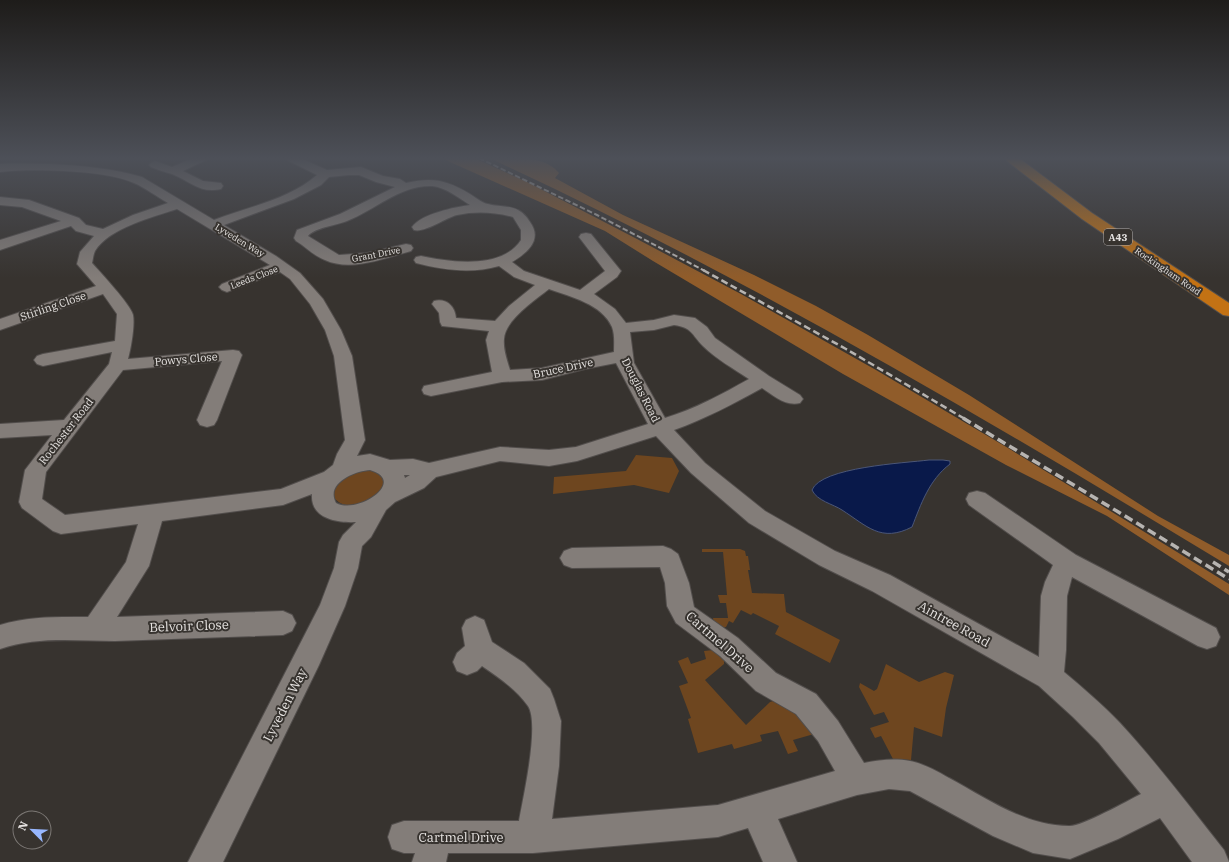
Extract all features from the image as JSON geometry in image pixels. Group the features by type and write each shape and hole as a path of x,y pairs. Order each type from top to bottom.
{"highway":[{"name":"Rockingham Road","path":"1064,198 1154,262 1229,311"},
{"name":"Rockingham Road","path":"1080,198 1229,299"}],"street":[{"name":"Lyveden Way","path":"170,198 215,224 282,266 295,276 317,302 333,330 342,356 355,440"},
{"path":"215,224 282,198"},
{"name":"Grant Drive","path":"377,198 346,216 302,233 301,238 330,257 337,259 348,260 411,250 439,264 460,266 479,265 501,261"},
{"path":"467,198 482,208"},
{"path":"0,201 24,203 74,221 81,228 106,234"},
{"name":"Rochester Road","path":"180,204 129,222 106,234 92,245 85,256 84,264 106,288 125,314 123,345 118,365 36,470 30,502 61,525 283,497 337,473"},
{"path":"419,227 431,219 458,211 482,208 517,215 527,226 530,234 528,240 521,250 501,261 519,274 542,288 583,295 598,304 615,320 628,328 654,325 674,320 688,322 701,331 709,342 762,380 793,399"},
{"path":"0,246 4,243 74,221"},
{"path":"583,295 612,274 612,271 586,237"},
{"name":"Leeds Close","path":"227,287 282,266"},
{"name":"Stirling Close","path":"0,325 106,288"},
{"path":"502,376 495,338 500,327 515,309 542,288"},
{"path":"440,304 447,312 448,322 500,327"},
{"name":"Douglas Road","path":"384,466 413,467 429,470 500,454 549,458 577,454 660,427 637,387 623,356 628,328"},
{"path":"43,360 123,345"},
{"name":"Powys Close","path":"118,365 233,355 207,420"},
{"name":"Bruce Drive","path":"431,390 502,376 542,374 585,362 623,356"},
{"path":"660,427 684,419 726,400 762,380"},
{"path":"0,431 69,427"},
{"name":"Aintree Road","path":"660,427 698,468 757,517 827,558 881,583 1049,677 1083,707 1108,733 1165,799 1212,862"},
{"path":"355,440 368,447 393,474 395,482 363,530 351,542 342,531 322,497 324,488 337,473 355,440"},
{"path":"337,473 358,463 370,462 384,466"},
{"name":"Douglas Road","path":"383,501 416,482 429,470"},
{"name":"Rochester Road","path":"283,497 329,508"},
{"path":"978,499 1067,562 1207,637"},
{"path":"329,508 342,514 353,515 366,512 383,501"},
{"path":"95,630 137,566 153,514"},
{"name":"Lyveden Way","path":"205,862 309,656 332,606 346,568 351,542"},
{"name":"Cartmel Drive","path":"572,558 662,556 670,561 677,583 680,606 685,615 729,647 766,682 806,704 828,731 857,780"},
{"path":"1049,677 1053,650 1054,596 1057,582 1067,562"},
{"name":"Belvoir Close","path":"0,637 14,631 27,630 95,630 283,623"},
{"path":"474,646 514,672 540,699 547,721 544,766 533,837"},
{"name":"Cartmel Drive","path":"404,837 433,850 533,837 718,821 857,780 889,774 911,776 931,785 1004,825 1033,837 1070,843 1107,828 1165,799"},
{"path":"756,810 770,836 780,862"}],"shaded area":[{"path":"531,198 558,198 741,294 876,370 1008,448 1229,584 1229,595 1107,516 1006,465 843,374 605,231"},
{"path":"574,198 592,198 623,215 754,275 816,306 868,335 969,395 1158,516 1229,555 1229,566 1048,457 865,352 772,300"},
{"path":"636,455 672,458 679,471 669,493 634,485 553,494 554,477 626,471"},
{"path":"366,468 380,472 385,484 381,491 369,501 361,504 353,506 339,502 333,496 337,482 340,478"},
{"path":"702,549 740,549 745,551 746,556 748,556 750,570 748,570 752,593 784,594 786,612 840,640 830,663 775,634 779,626 753,613 751,615 741,610 733,623 729,621 726,627 721,628 714,624 713,618 728,618 726,603 720,603 718,595 727,595 723,552 702,552"},
{"path":"713,650 724,659 724,664 705,680 746,725 770,702 776,700 793,710 807,723 814,734 793,740 798,751 788,754 778,731 760,735 762,741 734,749 732,744 698,753 688,719 691,718 679,686 688,683 678,661 688,657 691,664 706,659 704,651"},
{"path":"886,664 919,682 945,672 954,675 946,708 942,737 914,727 911,760 893,759 881,736 875,738 870,728 889,722 884,712 874,715 859,687 860,683 874,691 877,689"}],"water":[{"path":"929,460 950,461 950,464 936,477 926,493 912,527 901,532 883,533 867,527 838,508 821,500 812,490 819,482 847,471"}],"railway":[{"path":"562,198 705,271"},
{"path":"703,270 846,349 965,419"},
{"path":"963,418 1229,579"},
{"path":"1213,562 1229,572"}]}
